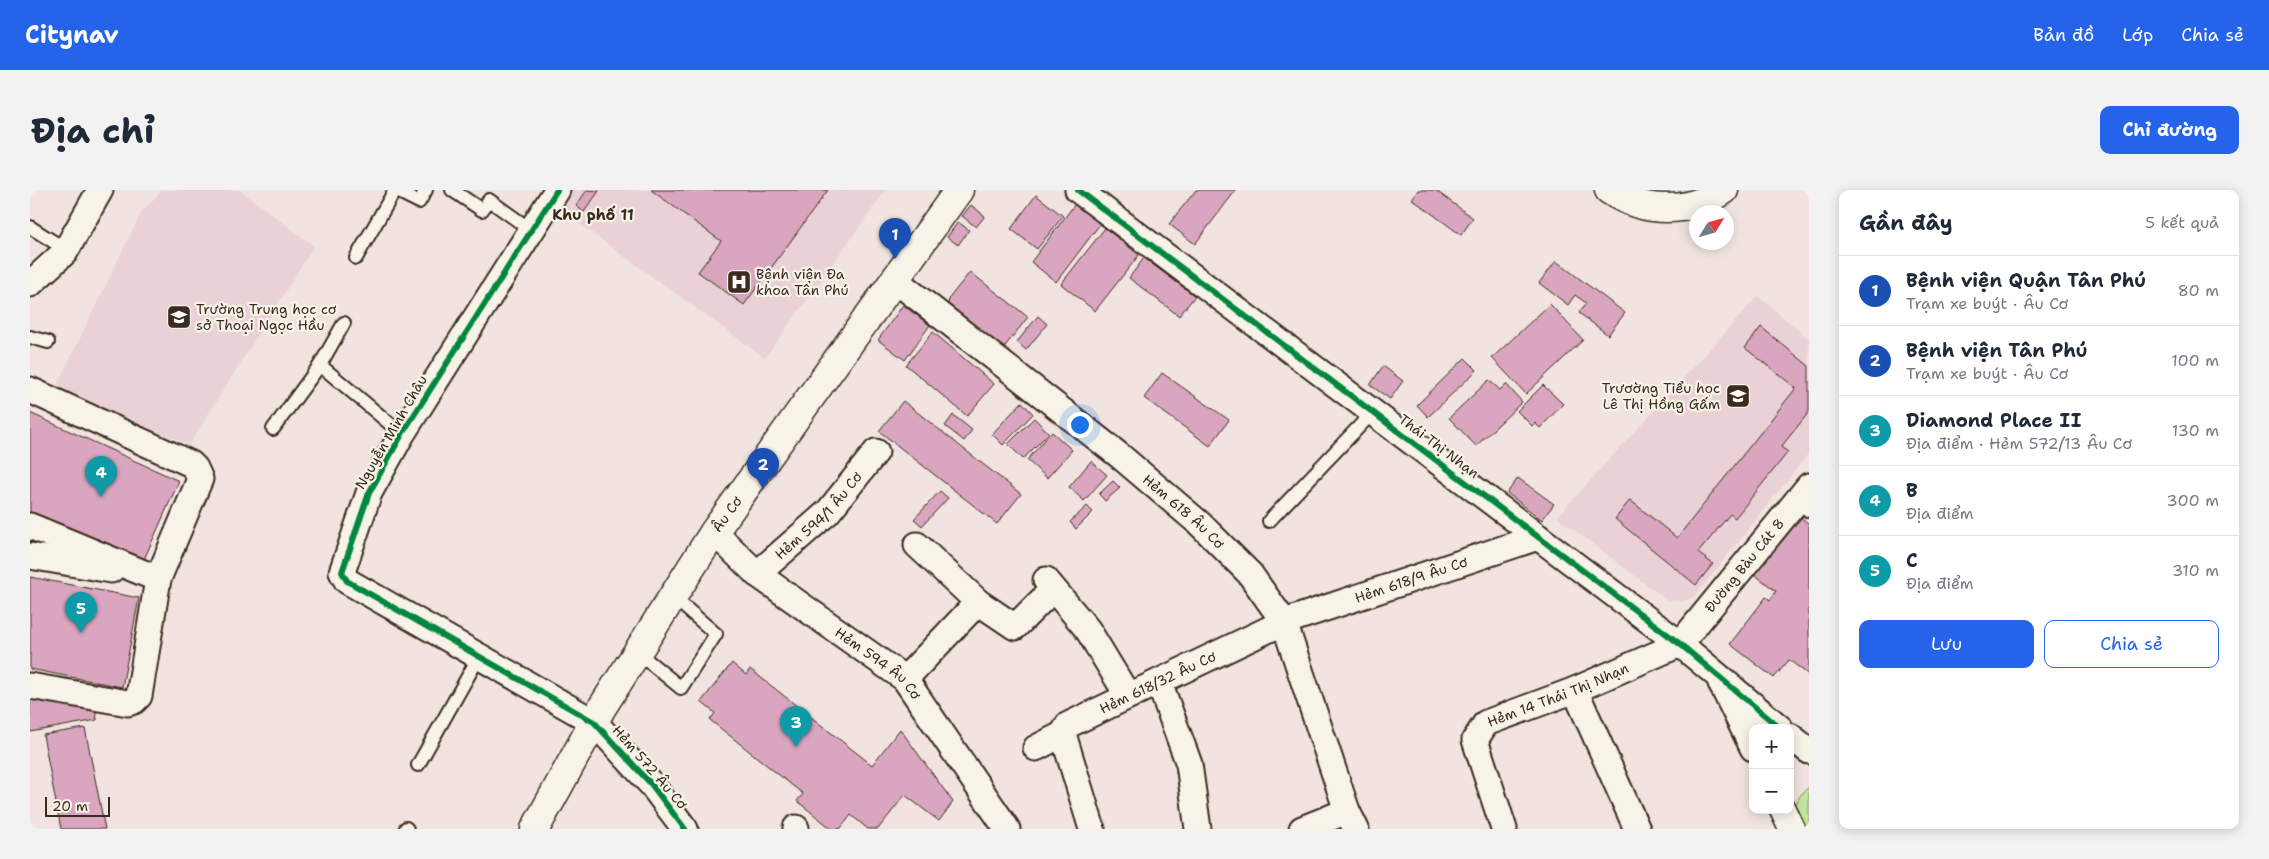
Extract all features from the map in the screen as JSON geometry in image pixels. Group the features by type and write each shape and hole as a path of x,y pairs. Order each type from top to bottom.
{"main road":[{"name":"Âu Cơ","path":"536,829 594,722 714,532 959,190"},
{"path":"1609,190 1639,205 1666,208 1695,205 1708,200 1724,190"}],"street":[{"path":"30,284 65,252 74,240 100,190"},
{"name":"Nguyễn Minh Châu","path":"557,190 402,434 369,493 343,567 343,577 594,722"},
{"name":"Thái Thị Nhạn","path":"1078,190 1680,644 1775,724"},
{"name":"Hẻm 618 Âu Cơ","path":"895,280 1120,456 1200,524 1250,574 1284,622 1352,820"},
{"path":"30,390 196,468 200,479 158,579 141,690 134,701 128,703 30,686"},
{"name":"Hẻm 594/1 Âu Cơ","path":"757,574 828,512 876,452"},
{"name":"Đường Bàu Cát 8","path":"1680,644 1805,500"},
{"path":"30,526 158,579"},
{"name":"Hẻm 594 Âu Cơ","path":"714,532 757,574 906,679 1007,829"},
{"name":"Hẻm 618/9 Âu Cơ","path":"1284,622 1538,537"},
{"path":"917,545 978,602 1015,627 1050,584 1088,630 1128,696"},
{"path":"30,556 158,579"},
{"path":"906,679 978,602"},
{"name":"Hẻm 618/32 Âu Cơ","path":"1036,748 1063,734 1068,725 1284,622"},
{"name":"Hẻm 14 Thái Thị Nhạn","path":"1504,829 1474,740 1486,724 1575,690 1680,644"},
{"name":"Thái Thị Nhạn","path":"1718,676 1749,740"},
{"path":"1159,682 1189,764 1198,829"},
{"path":"1575,690 1637,829"},
{"name":"Hẻm 572 Âu Cơ","path":"594,722 651,784 685,829"},
{"path":"1063,734 1092,829"},
{"path":"1794,739 1809,752"},
{"path":"1785,814 1792,829"},
{"path":"1302,829 1352,820"}],"lane":[{"path":"356,258 395,190 419,202 426,190"},
{"path":"452,190 482,210 490,200 531,230"},
{"path":"30,227 57,244 65,252"},
{"path":"273,428 320,365 344,323"},
{"path":"30,337 48,342"},
{"path":"320,365 402,434"},
{"path":"1269,521 1373,412"},
{"path":"637,652 681,688 716,634 672,597"},
{"path":"418,765 480,655"}],"shaded area":[{"name":"Trường Trung học cơ sở Thoại Ngọc Hầu","path":"162,190 240,190 314,246 189,445 55,389 142,211"},
{"name":"Bệnh viện Đa khoa Tân Phú","path":"562,190 886,190 765,358 553,205"},
{"name":"Trươờng Tiểu học Lê Thị Hồng Gấm","path":"1758,296 1809,339 1809,453 1695,596 1684,601 1667,600 1557,517"}],"green space":[{"path":"1809,787 1809,829 1804,829 1796,806 1799,797"}],"building":[{"path":"587,190 599,191 584,212 576,206"},
{"path":"651,190 828,190 744,305 698,272 721,241"},
{"path":"1196,190 1236,190 1195,244 1169,224"},
{"path":"1418,190 1435,190 1473,218 1461,235 1412,199"},
{"path":"1036,195 1063,216 1037,249 1011,229"},
{"path":"1075,204 1100,224 1056,282 1031,262"},
{"path":"971,205 985,216 976,227 962,216"},
{"path":"958,222 969,230 958,245 947,237"},
{"path":"1105,228 1139,255 1095,311 1061,284"},
{"path":"1144,258 1195,296 1179,316 1129,278"},
{"path":"1556,261 1625,313 1608,335 1579,313 1586,303 1575,295 1568,305 1539,283"},
{"path":"970,272 1028,317 1002,350 951,309 948,303 950,297"},
{"path":"1550,304 1583,340 1526,394 1492,358"},
{"path":"903,305 930,325 905,360 878,340"},
{"path":"1038,316 1047,324 1026,350 1017,342"},
{"path":"1761,327 1809,366 1809,412 1781,447 1788,452 1735,518 1730,514 1698,553 1713,564 1696,585 1615,519 1630,500 1677,538 1796,388 1745,348"},
{"path":"933,332 994,384 967,416 906,365"},
{"path":"1465,358 1477,370 1428,417 1417,405"},
{"path":"1383,366 1403,381 1390,399 1370,385"},
{"path":"1162,373 1229,420 1210,446 1144,398"},
{"path":"1489,380 1500,390 1506,384 1522,402 1476,446 1449,418"},
{"path":"1543,385 1563,404 1540,428 1535,423 1532,426 1517,411"},
{"path":"903,401 1021,494 997,524 879,431"},
{"path":"1022,402 1033,414 1003,445 992,434"},
{"path":"30,413 179,481 142,564 30,513"},
{"path":"953,415 972,430 964,441 945,426"},
{"path":"1034,418 1049,433 1023,459 1008,444"},
{"path":"1052,432 1072,450 1047,478 1027,460"},
{"path":"1091,461 1107,475 1084,501 1069,487"},
{"path":"1518,478 1554,504 1542,520 1507,493"},
{"path":"1113,481 1120,488 1105,501 1099,494"},
{"path":"940,491 948,498 922,526 914,519"},
{"path":"1087,506 1093,512 1076,529 1070,522"},
{"path":"1799,516 1809,524 1809,675 1789,660 1774,678 1730,644 1766,597 1770,600 1776,591 1754,574"},
{"path":"30,577 139,598 122,687 30,669"},
{"path":"732,663 746,675 750,669 872,765 900,729 953,802 939,821 905,795 878,829 868,829 851,815 840,829 832,829 797,801 803,794 710,720 715,713 701,702"},
{"path":"30,695 95,706 97,720 30,732"},
{"path":"85,728 105,829 61,829 43,735"}],"cycle path":[{"path":"557,190 402,434 369,493 342,572 347,581 594,722 651,784 685,829"},
{"path":"1078,190 1680,644 1775,724"}],"place":[{"name":"Bệnh viện Quận Tân Phú","path":"895,259"},
{"name":"Bệnh viện Đa khoa Tân Phú","path":"739,282"},
{"name":"Trường Trung học cơ sở Thoại Ngọc Hầu","path":"179,317"},
{"name":"Trươờng Tiểu học Lê Thị Hồng Gấm","path":"1738,396"},
{"name":"Bệnh viện Tân Phú","path":"763,489"},
{"name":"B","path":"101,497"},
{"name":"C","path":"81,633"},
{"name":"Diamond Place II","path":"796,747"}],"district":[{"name":"Khu phố 11","path":"593,215"}]}
